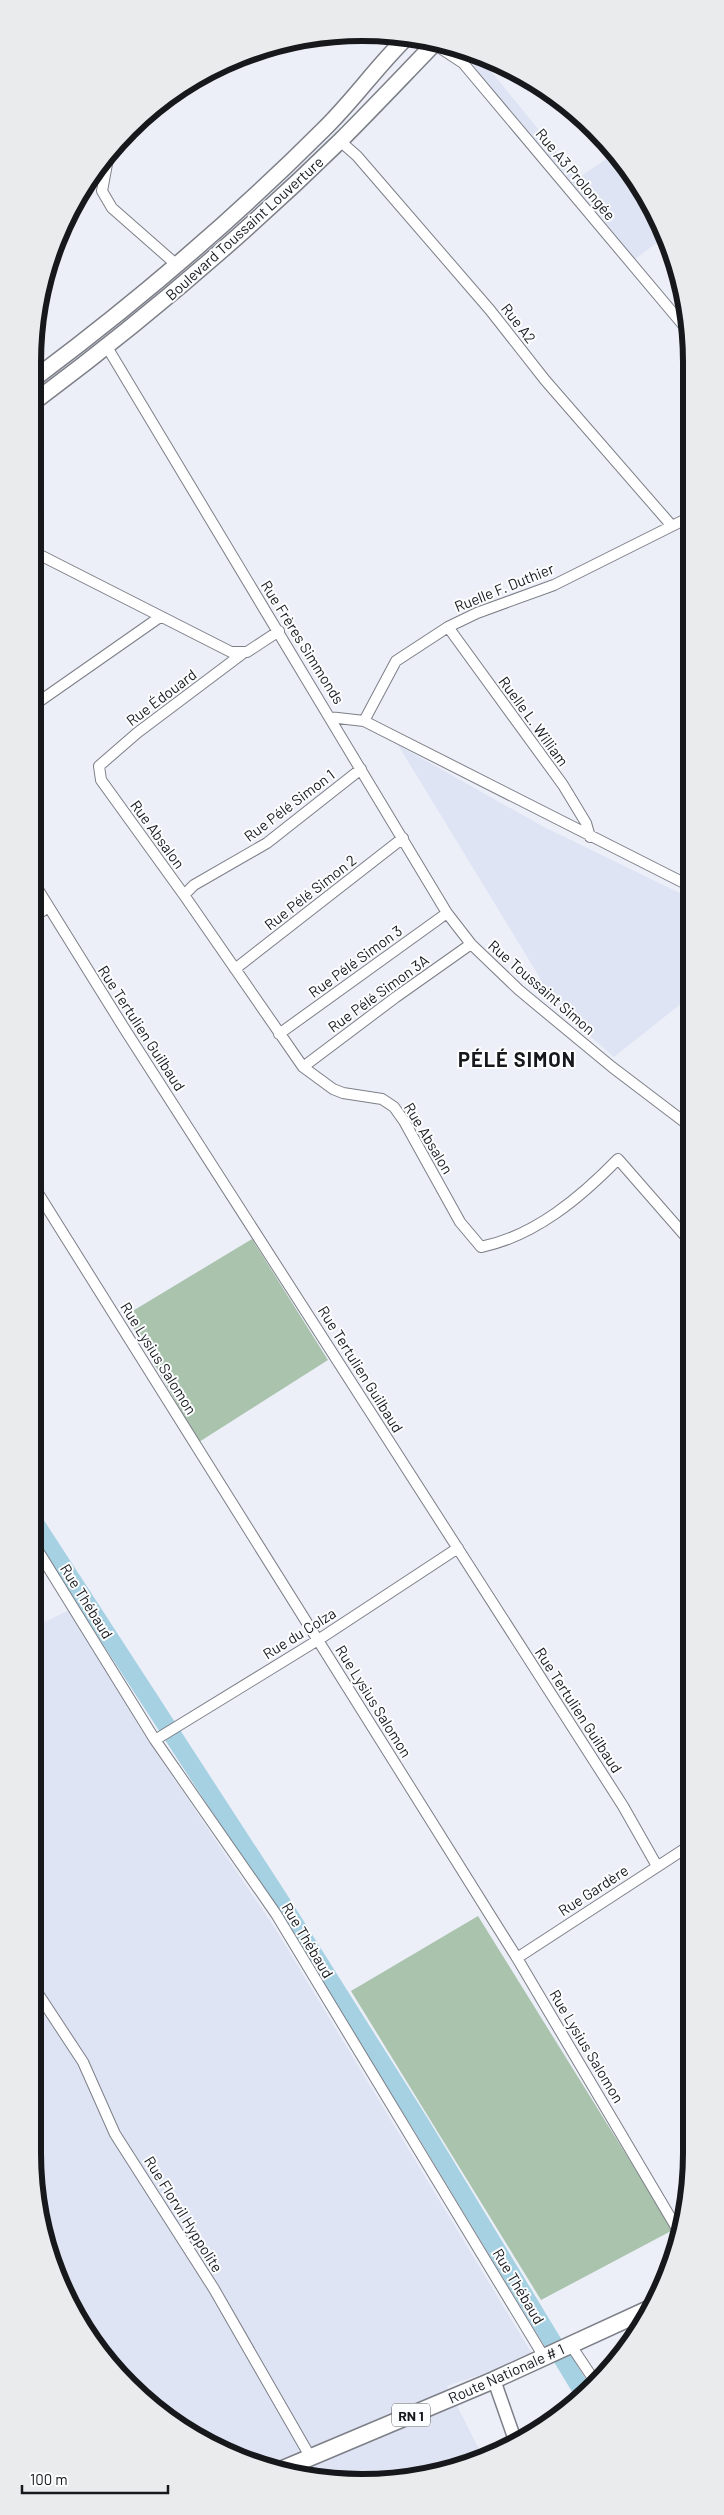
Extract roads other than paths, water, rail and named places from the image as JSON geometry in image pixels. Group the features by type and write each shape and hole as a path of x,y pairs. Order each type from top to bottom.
{"main road":[{"name":"Boulevard Toussaint Louverture","path":"41,373 96,332 178,266 325,129 400,44"},
{"name":"Boulevard Toussaint Louverture","path":"41,397 107,347 205,266 340,141 430,48"},
{"path":"96,332 107,347"},
{"name":"Route Nationale # 1","path":"291,2466 494,2380 640,2313"}],"street":[{"name":"Rue A3 Prolongée","path":"449,53 463,63 680,321"},
{"name":"Rue A2","path":"340,141 357,156 490,310 545,380 672,526"},
{"path":"106,170 102,191 112,208 178,266"},
{"name":"Rue Frères Simmonds","path":"107,347 329,717 364,721 683,883"},
{"name":"Ruelle F. Duthier","path":"364,721 396,661 448,626 477,613 554,585 683,520"},
{"path":"41,556 231,652 242,654"},
{"path":"41,700 160,617"},
{"name":"Ruelle L. William","path":"448,626 563,785 586,823 590,837"},
{"name":"Rue Édouard","path":"99,766 137,733 242,654 278,631"},
{"name":"Rue Toussaint Simon","path":"329,717 447,913 472,944 519,990 612,1068 683,1121"},
{"name":"Rue Absalon","path":"99,766 100,780 184,895 303,1067 334,1089 382,1099 394,1107 404,1121 460,1222 481,1247 498,1244 544,1222 596,1181 618,1158 683,1233"},
{"name":"Rue Pélé Simon 1","path":"184,895 194,885 267,843 361,769"},
{"name":"Rue Pélé Simon 2","path":"235,969 403,838"},
{"name":"Rue Tertulien Guilbaud","path":"41,895 623,1806 658,1866"},
{"path":"41,912 48,907"},
{"name":"Rue Pélé Simon 3","path":"279,1034 447,913"},
{"name":"Rue Pélé Simon 3A","path":"303,1067 396,997 472,944"},
{"name":"Rue Lysius Salomon","path":"41,1198 517,1958 675,2224"},
{"name":"Rue du Colza","path":"158,1738 318,1640 458,1548"},
{"name":"Rue Thébaud","path":"41,1557 158,1738 276,1914 544,2357"},
{"name":"Rue Gardère","path":"517,1958 683,1850"},
{"name":"Rue Florvil Hyppolite","path":"41,1998 82,2062 115,2134 214,2289 310,2458"},
{"path":"565,2347 591,2377"},
{"path":"494,2380 514,2436"}],"waterway":[{"path":"41,1532 281,1902 420,2123 580,2388"}],"district":[{"name":"PÉLÉ SIMON","path":"517,1059"}]}
